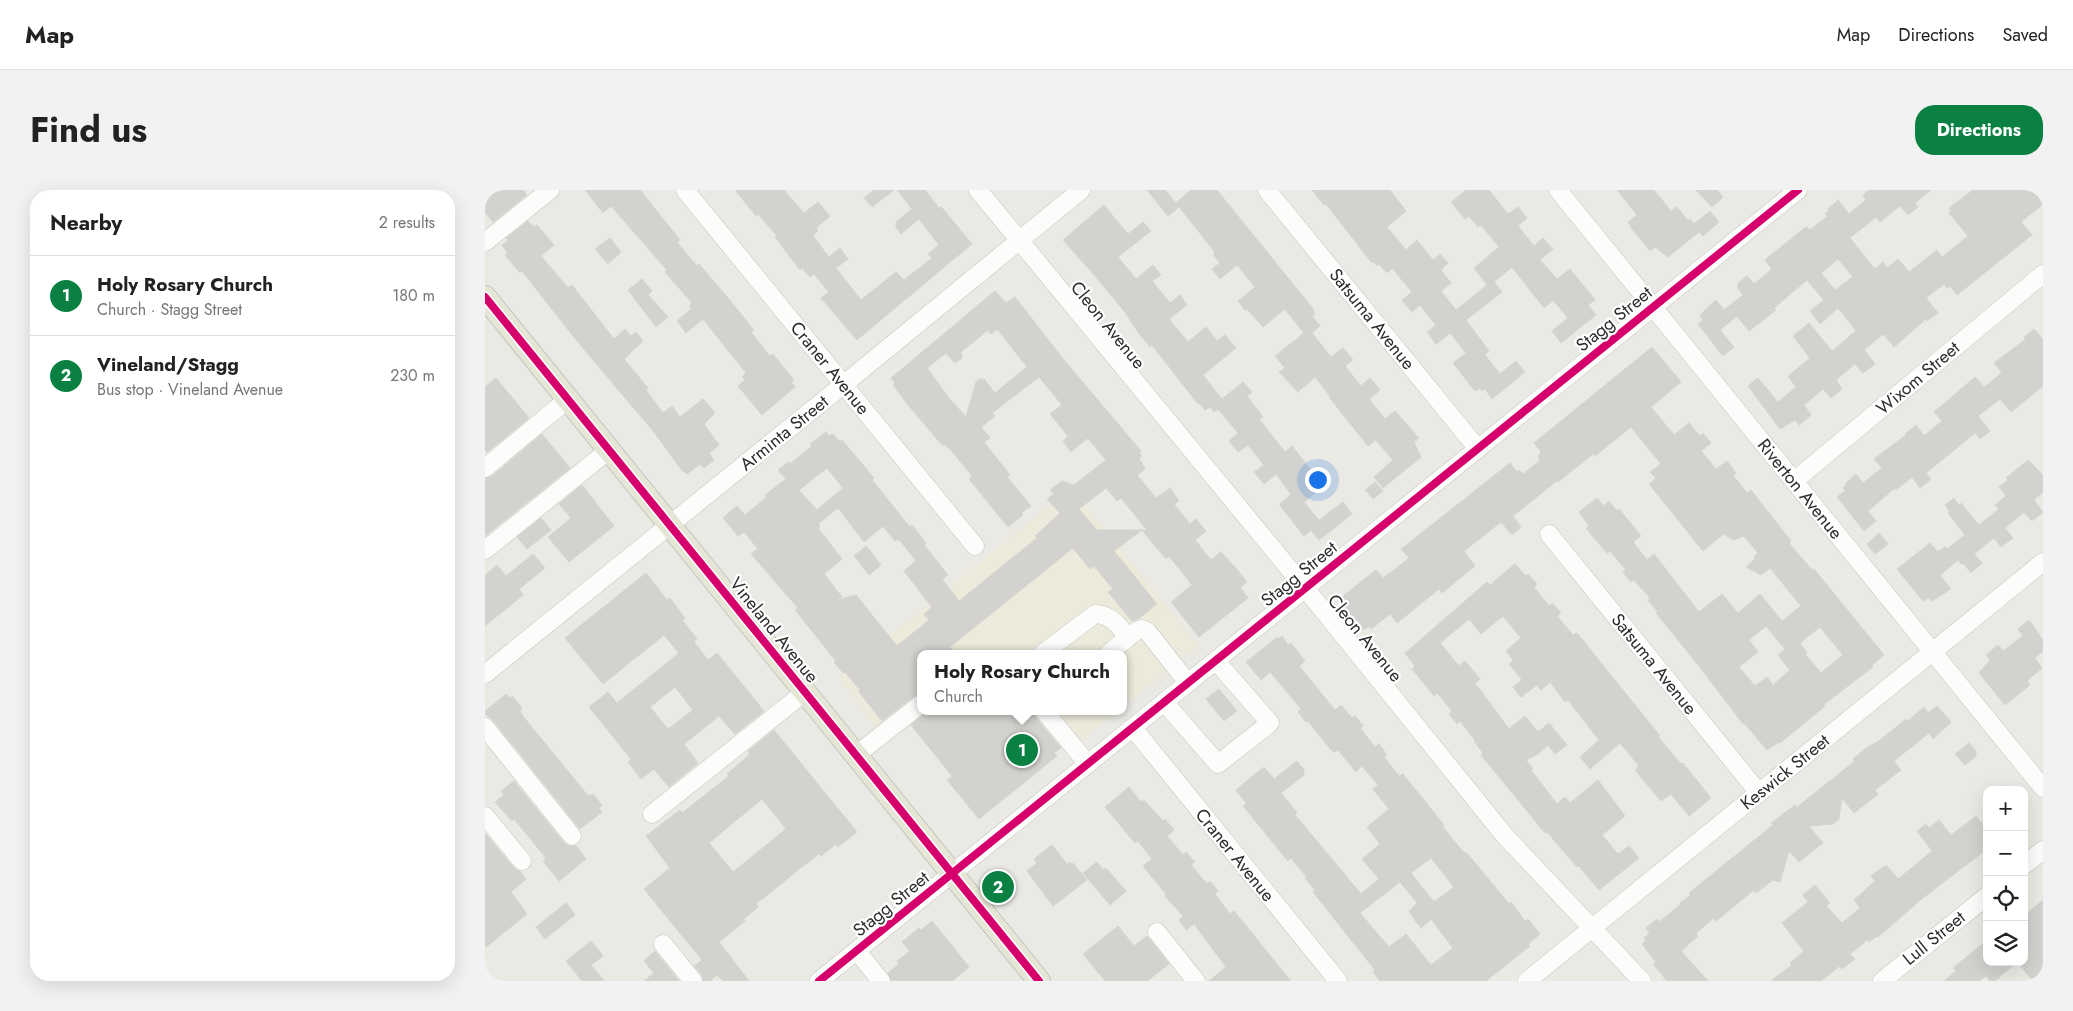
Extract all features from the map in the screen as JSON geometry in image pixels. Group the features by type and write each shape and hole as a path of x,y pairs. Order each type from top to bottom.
{"main road":[{"name":"Vineland Avenue","path":"485,297 1039,981"}],"street":[{"path":"485,240 550,190"},
{"name":"Craner Avenue","path":"685,190 975,546"},
{"name":"Cleon Avenue","path":"978,190 1305,588 1505,836 1642,981"},
{"name":"Arminta Street","path":"487,668 670,525 1081,190"},
{"name":"Satsuma Avenue","path":"1267,190 1478,449"},
{"name":"Riverton Avenue","path":"1558,190 2043,788"},
{"name":"Stagg Street","path":"819,981 1798,190"},
{"name":"Wixom Street","path":"1794,481 2043,274"},
{"path":"485,468 568,399"},
{"path":"485,550 609,450"},
{"name":"Satsuma Avenue","path":"1549,534 1759,793"},
{"name":"Keswick Street","path":"1527,981 2043,562"},
{"path":"1047,650 1095,614 1109,617 1124,634 1125,640"},
{"path":"1113,650 1136,631 1142,629 1147,631 1188,683"},
{"path":"1164,702 1218,764 1270,723 1216,661"},
{"path":"652,814 805,692"},
{"path":"856,755 917,707"},
{"path":"1047,715 1088,764"},
{"path":"485,727 572,836"},
{"name":"Craner Avenue","path":"1133,728 1338,981"},
{"path":"485,816 522,861"},
{"path":"2028,863 2043,850"},
{"name":"Lull Street","path":"1882,981 1983,899"},
{"path":"1157,932 1192,976"},
{"path":"663,944 693,981"},
{"path":"857,951 881,981"}],"shaded area":[{"path":"1071,488 1198,646 1127,703 1127,650 917,650 917,714 886,739 839,678"},
{"path":"1044,715 1112,715 1071,749"}],"building":[{"path":"485,190 523,190 527,195 493,222 485,213"},
{"path":"585,190 640,190 680,240 677,242 728,298 754,330 751,332 770,356 773,354 794,380 791,382 795,387 762,415 738,386 745,380 742,377 746,373 703,319 686,333 677,321 691,309 689,306 692,303 665,272 667,270 611,206 603,213"},
{"path":"735,190 784,190 804,213 818,202 830,216 816,228 818,231 813,236 829,257 840,248 848,259 836,268 861,300 896,272 904,280 932,258 928,254 939,245 919,219 901,234 896,227 896,222 912,209 897,190 925,190 972,244 857,340 821,298 829,292 814,274 810,277 802,268 800,270 775,237 777,236 758,214 756,216"},
{"path":"874,190 894,190 872,207 864,198"},
{"path":"1147,190 1165,190 1179,207 1168,216"},
{"path":"1191,190 1217,190 1314,310 1315,314 1312,316 1320,326 1312,333 1331,357 1343,348 1353,360 1345,366 1361,386 1370,378 1380,390 1369,399 1385,419 1395,411 1419,438 1414,442 1421,457 1383,488 1374,477 1393,460 1376,440 1368,446 1315,377 1298,392 1279,372 1285,368 1275,356 1304,333 1285,309 1263,327 1238,301 1255,287 1237,265 1220,279 1212,269 1220,263 1214,256 1214,251 1176,203"},
{"path":"1312,190 1390,190 1406,211 1387,227 1406,250 1417,240 1433,260 1440,254 1448,263 1441,270 1451,283 1441,291 1456,310 1487,285 1474,268 1499,247 1481,225 1478,227 1469,216 1465,219 1451,202 1466,190 1489,190 1508,214 1518,207 1527,218 1518,226 1534,246 1543,238 1553,249 1540,260 1557,279 1570,269 1595,300 1588,305 1596,315 1561,343 1552,331 1568,318 1553,300 1544,308 1512,267 1494,282 1502,292 1466,320 1489,351 1485,355 1500,374 1516,361 1525,372 1492,399 1485,389 1482,391 1480,388 1475,391 1453,363 1466,353 1450,333 1436,344 1427,332 1436,325 1420,305 1412,312 1402,300 1412,292 1392,268 1387,273 1379,264 1377,266 1374,262 1372,263 1326,204 1324,205"},
{"path":"1617,190 1654,190 1671,211 1677,207 1688,221 1690,219 1694,224 1710,211 1719,222 1703,236 1699,232 1668,257 1655,247 1650,251 1632,229 1628,222 1637,215"},
{"path":"1696,190 1717,190 1723,197 1712,207"},
{"path":"1869,190 1931,190 1915,203 1918,207 1908,215 1900,206 1880,222 1876,217 1850,238 1875,269 1883,262 1887,268 1898,259 1909,272 1937,250 1942,257 1968,236 1949,213 1951,211 1949,208 1973,190 2043,190 2043,204 2021,222 2032,235 1957,295 1950,286 1947,288 1944,284 1926,298 1938,313 1927,321 1926,319 1894,347 1883,334 1864,350 1875,364 1863,373 1855,364 1836,380 1842,389 1831,398 1823,389 1804,405 1811,415 1799,425 1795,420 1780,429 1748,386 1758,378 1778,402 1796,387 1788,376 1810,358 1793,336 1809,323 1832,351 1856,331 1838,308 1820,324 1810,311 1824,300 1807,280 1774,308 1776,310 1749,331 1737,316 1720,330 1734,347 1723,356 1698,324 1703,320 1700,315 1716,300 1724,310 1743,295 1738,288 1738,283 1747,276 1754,284 1772,269 1765,260 1803,229 1807,227 1810,230 1828,216 1825,214 1829,211 1828,209 1838,200 1849,214 1866,200 1863,195","holes":["1838,259 1853,277 1835,290 1821,273"]},
{"path":"1104,205 1128,234 1143,222 1151,231 1118,257 1136,279 1153,265 1161,275 1152,281 1170,303 1180,295 1187,305 1169,319 1188,342 1206,327 1217,341 1225,335 1236,348 1203,375 1222,399 1243,382 1252,392 1247,396 1263,417 1259,419 1285,452 1292,446 1318,479 1310,486 1315,493 1304,502 1319,520 1343,502 1352,514 1319,540 1311,530 1304,536 1281,507 1280,504 1291,494 1276,474 1264,484 1254,472 1264,465 1248,445 1238,452 1229,441 1238,433 1218,409 1214,412 1210,407 1205,410 1198,404 1152,345 1150,347 1124,311 1063,240"},
{"path":"528,221 534,227 537,225 554,245 541,256 568,288 572,285 614,339 625,329 631,336 636,332 643,341 624,359 648,388 646,390 663,413 672,406 680,417 703,399 715,413 704,424 719,445 709,453 714,460 704,468 700,464 687,474 683,472 654,432 577,341 522,271 520,273 505,255 508,253 502,245 508,240 506,238"},
{"path":"610,238 621,252 608,264 595,249"},
{"path":"642,279 652,291 648,295 668,317 656,327 628,290"},
{"path":"995,291 1006,303 1015,297 1064,360 1141,451 1139,452 1142,456 1139,458 1145,469 1137,475 1156,498 1170,488 1179,501 1174,504 1190,524 1196,519 1206,531 1195,540 1211,560 1221,552 1235,567 1247,582 1240,587 1248,598 1199,637 1171,602 1192,585 1169,556 1166,559 1142,530 1114,551 1157,604 1138,619 1132,621 1108,592 1113,589 1094,566 1090,569 1073,548 950,647 953,650 917,650 917,695 882,721 859,692 860,690 834,662 836,661 795,610 798,608 751,554 758,549 744,532 738,536 723,518 737,506 745,515 767,497 765,495 786,479 778,470 789,462 790,464 812,446 810,444 826,432 829,436 833,434 840,442 842,440 874,478 872,480 910,527 912,525 926,543 924,545 948,575 942,579 959,601 1037,538 1035,536 1060,513 1047,499 1054,494 1050,490 1062,481 1074,485 1106,460 1088,438 1071,452 1063,441 1068,436 1050,414 1062,405 1039,377 992,413 995,416 981,427 990,438 984,442 1010,475 1007,477 1031,506 1021,513 1023,515 1008,527 969,479 972,476 956,456 946,445 942,445 909,406 893,385 895,383 891,378","holes":["997,329 1027,367 995,393 984,379 979,379 976,382 966,417 948,397 927,368 946,353 955,363 962,358 961,352 988,330 991,334","827,468 843,488 817,510 799,490","1106,488 1117,501 1121,498 1147,530 1097,530 1079,509","838,508 864,542 883,526 895,541 898,539 901,542 916,561 904,571 932,607 924,614 929,620 897,646 856,595 838,600 842,597 824,574 842,559 818,528 820,526 818,524"]},
{"path":"2034,329 2043,339 2043,386 2011,412 2000,399 1978,416 1990,431 1980,439 1975,433 1926,473 1931,479 1920,488 1912,477 1896,490 1895,488 1868,511 1876,521 1864,531 1837,497 1846,490 1843,488 1846,483 1856,474 1863,483 1882,468 1874,459 1916,425 1924,436 1942,421 1934,412 1975,377 1984,387 2002,373 1994,363 2026,339 2024,337"},
{"path":"1652,347 1681,382 1651,407 1674,435 1689,423 1700,436 1703,433 1711,443 1701,451 1716,469 1727,461 1736,473 1733,475 1747,493 1751,490 1791,541 1789,543 1812,570 1814,569 1884,655 1872,665 1873,667 1823,705 1825,706 1780,743 1767,750 1743,724 1656,613 1658,612 1648,600 1650,598 1634,580 1631,582 1623,572 1626,570 1610,551 1607,553 1586,528 1589,526 1579,512 1597,498 1603,506 1609,501 1617,511 1619,509 1641,536 1633,542 1647,560 1654,554 1699,612 1722,594 1738,613 1760,594 1782,621 1801,606 1770,568 1761,575 1746,567 1755,559 1754,557 1758,553 1744,536 1734,540 1723,534 1703,551 1649,484 1656,478 1650,472 1661,464 1631,427 1513,516 1521,527 1512,535 1501,522 1464,551 1475,566 1442,593 1439,589 1397,623 1390,614 1371,629 1369,626 1363,630 1338,600 1376,570 1383,578 1398,567 1409,558 1401,549 1510,463 1517,472 1519,470 1523,474 1540,460 1538,457 1541,452 1534,443","holes":["1766,626 1785,649 1778,655 1790,670 1773,685 1767,677 1755,686 1739,667 1758,652 1749,640","1820,627 1843,655 1821,673 1805,654 1807,653 1800,643"]},
{"path":"496,378 529,418 487,452 485,450 485,387"},
{"path":"542,434 570,468 485,536 485,478 492,476"},
{"path":"2028,460 2043,475 2043,492 2034,500 2043,512 2032,521 2024,512 2005,528 2013,538 2001,547 1994,538 1974,554 1982,563 1971,573 1958,560 1940,575 1951,589 1932,601 1929,598 1923,601 1897,569 1930,543 1938,552 1945,547 1947,549 1965,535 1948,513 1950,512 1945,505 1954,498 1959,505 1961,503 1979,525 1999,509 1995,505 2006,496 1999,487 2008,480 2006,478"},
{"path":"1375,482 1383,491 1373,499 1365,490"},
{"path":"582,485 614,526 569,562 548,537 571,518 559,504"},
{"path":"541,518 551,530 527,549 517,537"},
{"path":"1879,533 1888,544 1875,554 1867,544"},
{"path":"866,546 881,565 869,575 854,556"},
{"path":"533,554 545,568 519,589 523,595 485,626 485,575 497,565 506,576"},
{"path":"1515,564 1537,584 1534,587 1549,606 1552,603 1561,613 1557,616 1573,635 1577,633 1660,736 1658,737 1681,764 1683,763 1711,798 1689,816 1671,794 1661,801 1635,770 1639,766 1620,743 1590,769 1580,757 1599,740 1568,700 1565,702 1550,682 1541,690 1537,685 1521,697 1513,687 1522,680 1509,664 1513,660 1506,651 1521,638 1503,616 1481,634 1469,619 1440,643 1459,666 1465,661 1480,679 1475,683 1509,729 1525,716 1538,732 1549,723 1567,745 1555,754 1548,745 1538,754 1526,760 1533,768 1531,770 1557,804 1565,797 1570,803 1598,780 1625,816 1602,835 1618,854 1629,846 1639,858 1599,890 1547,832 1545,833 1481,755 1483,753 1475,740 1460,721 1457,724 1449,714 1452,711 1437,693 1434,696 1412,669 1415,666 1405,653 1487,582 1490,585"},
{"path":"646,573 667,600 670,598 685,618 682,620 697,639 694,642 708,660 717,653 764,711 735,734 719,716 684,744 698,763 669,787 654,769 641,779 628,762 631,759 589,707 608,692 617,703 679,653 664,635 603,684 565,638","holes":["675,687 693,710 668,729 650,707"]},
{"path":"2029,620 2043,640 2043,651 2035,658 2042,668 2027,681 2030,685 2005,705 1979,673 1990,660 1986,655 1998,645 2003,651 2023,636 2018,629"},
{"path":"1282,636 1288,645 1291,643 1305,661 1299,666 1335,710 1341,705 1352,718 1355,716 1363,726 1360,728 1375,747 1379,744 1387,755 1384,757 1399,776 1403,774 1464,853 1466,852 1509,904 1511,902 1525,921 1528,919 1540,934 1528,944 1530,946 1486,981 1380,981 1373,972 1375,970 1313,892 1315,890 1305,878 1307,877 1291,858 1288,861 1243,806 1247,804 1236,790 1264,767 1274,779 1297,761 1304,770 1304,775 1281,793 1297,813 1295,815 1361,894 1379,879 1362,859 1380,844 1367,827 1389,809 1373,789 1378,785 1362,766 1356,772 1338,750 1332,751 1308,721 1306,722 1298,712 1301,709 1270,672 1261,680 1246,662 1277,637 1278,639","holes":["1431,858 1454,887 1434,902 1411,873","1400,882 1417,903 1409,911 1421,928 1431,919 1453,948 1431,965 1406,934 1389,947 1360,913"]},
{"path":"1219,689 1237,711 1224,721 1206,699"},
{"path":"506,694 510,698 512,696 522,708 520,710 522,715 585,792 589,796 593,794 602,805 599,808 602,812 580,829 493,720 485,714 485,711"},
{"path":"1937,706 1951,722 1933,739 1929,733 1894,761 1901,770 1875,790 1878,794 1854,813 1842,798 1839,819 1833,824 1809,826 1823,843 1799,862 1789,851 1780,882 1773,880 1756,893 1754,890 1716,921 1714,918 1696,933 1698,936 1681,951 1708,981 1667,981 1653,964 1656,962 1642,944 1646,940 1644,938 1650,933 1646,928 1657,919 1659,922 1681,904 1691,895 1689,893 1773,825 1771,823 1795,805 1797,807 1855,761 1853,759 1866,748 1879,741 1906,719 1908,721 1924,707 1928,713"},
{"path":"923,715 1035,715 1061,748 1054,753 1057,756 979,819 947,780 952,776 911,725"},
{"path":"774,730 857,832 838,847 836,844 821,856 819,854 802,867 756,904 758,907 744,919 745,921 719,942 749,981 723,981 717,975 710,981 703,981 702,975 694,966 702,960 644,889 670,868 646,836 680,810 682,813 729,776 727,774 750,754 748,751","holes":["762,799 786,829 733,872 709,843"]},
{"path":"1969,743 1976,751 1976,756 1965,765 1955,754"},
{"path":"514,781 564,843 569,846 576,846 586,859 559,881 543,861 546,858 514,819 512,821 495,802 504,795 501,791"},
{"path":"1129,787 1141,802 1144,800 1163,821 1165,819 1174,830 1167,836 1183,855 1186,852 1195,862 1191,865 1207,884 1210,881 1218,891 1215,894 1230,914 1234,911 1291,981 1209,981 1226,967 1194,924 1186,930 1179,920 1183,916 1165,896 1166,894 1143,866 1152,859 1138,841 1135,843 1105,807"},
{"path":"1976,816 1981,823 1983,822 1983,852 1923,898 1878,937 1869,942 1867,940 1850,954 1855,959 1842,969 1840,966 1821,981 1771,981 1792,965 1790,963 1804,951 1782,923 1808,902 1803,895 1815,885 1830,903 1826,906 1842,923 1860,908 1854,900 1875,881 1871,876 1886,865 1898,879 1932,851 1917,831 1926,824 1929,828 1939,820 1951,835"},
{"path":"485,833 514,868 520,871 526,879 511,892 527,914 485,948"},
{"path":"1052,845 1067,864 1073,863 1087,880 1053,906 1027,871 1037,863 1034,859"},
{"path":"1097,862 1103,870 1106,868 1126,891 1110,905 1083,873"},
{"path":"2043,900 2043,981 2033,981 2020,966 2028,966 2028,913"},
{"path":"566,903 575,915 545,939 536,927"},
{"path":"932,921 969,967 952,981 891,981 888,973 899,964 897,961 910,951 902,942 919,928 921,930"},
{"path":"1118,926 1134,946 1147,936 1169,964 1147,981 1105,981 1083,954"},
{"path":"591,941 603,956 591,965 604,981 582,981 566,961"},
{"path":"1983,943 1983,966 2012,966 1995,981 1990,981 1986,976 1979,981 1944,981 1956,971 1953,968"},
{"path":"655,951 679,981 644,981 654,973 644,961"}],"cycle path":[{"path":"819,981 1798,190"},
{"path":"485,297 1039,981"}],"place":[{"name":"Holy Rosary Church","path":"1022,750"},
{"name":"Vineland/Stagg","path":"998,887"}]}
